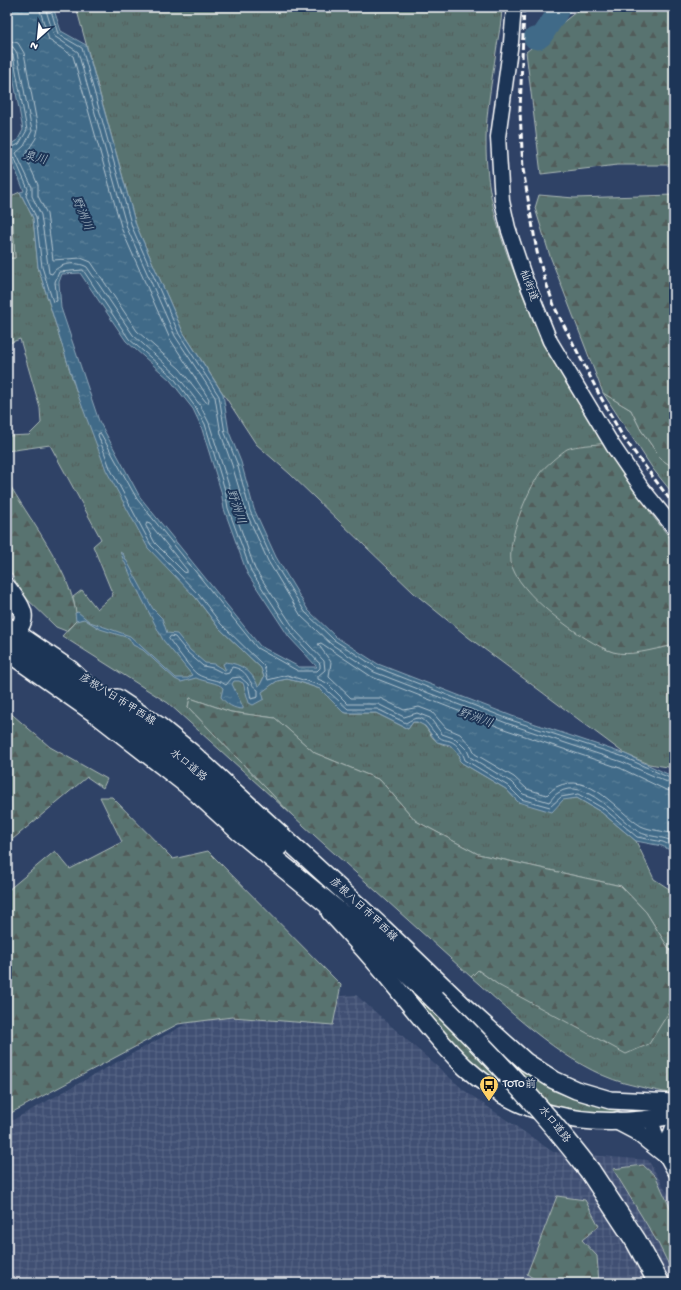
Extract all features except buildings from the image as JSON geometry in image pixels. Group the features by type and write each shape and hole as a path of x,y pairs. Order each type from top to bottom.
{"highway":[{"name":"水口道路","path":"9,638 70,671 86,687 143,728 232,804 347,910 353,921"},
{"name":"水口道路","path":"9,638 98,714 193,788 240,831 282,864 343,916 353,921 496,1059 534,1100 590,1171 636,1241 659,1283"}],"main road":[{"path":"7,588 21,606 24,620 9,638"},
{"name":"彦根八日市甲西線","path":"70,671 90,680 158,725 190,752 384,928 467,1009 526,1062 554,1080 570,1088 610,1100 673,1107"},
{"name":"彦根八日市甲西線","path":"282,864 285,871 320,901 352,936 447,1049 478,1078 517,1102 565,1119 599,1122 651,1119 673,1107"},
{"path":"610,1100 627,1106 651,1119"},
{"path":"617,1121 636,1131 665,1154 674,1129"}],"street":[{"name":"杣街道","path":"514,7 511,42 498,137 502,201 508,228 524,276 550,341 613,446 641,487 674,528"},
{"path":"651,1119 657,1139 674,1170"}],"shaded area":[{"path":"356,995 465,1091 553,1152 648,1160 674,1204 674,1283 7,1283 7,1118 13,1120 218,1006"}],"green space":[{"path":"76,7 502,7 501,24 486,129 488,180 496,220 509,260 525,298 544,336 606,443 518,578 535,597 561,621 603,648 615,652 629,653 670,646 674,640 674,768 649,764 625,754 468,637 414,593 290,474 256,444 183,332 136,225"},
{"path":"582,7 674,7 674,165 618,165 541,174 526,52"},
{"path":"20,192 33,218 38,267 76,390 196,598 218,627 261,668 264,677 260,685 262,691 277,681 287,679 320,689 343,712 376,713 408,729 413,722 418,722 425,727 435,740 456,750 462,763 506,789 518,802 577,798 601,812 636,841 654,879 674,892 674,957 646,912 621,886 478,854 416,821 380,780 315,753 275,718 231,712 190,698 188,707 293,816 168,703 62,636 77,620 73,597 82,590 97,609 113,595 93,546 101,539 50,445 7,451 7,436 29,435 41,423 40,408 20,339 7,344 7,258 15,258 11,196"},
{"path":"539,195 574,198 674,195 674,468 661,459 641,430 631,410 603,393 550,256 535,208"},
{"path":"7,196 11,196 15,258 7,258"},
{"path":"603,393 631,410 641,430 661,459 674,468 674,495 653,469"},
{"path":"606,443 652,515 674,543 674,640 670,646 627,654 613,652 601,647 569,627 538,601 515,574 511,562 512,540 519,516 529,492 542,471 567,449"},
{"path":"11,487 51,551 68,586 74,603 77,620 66,631 56,627 22,594 7,565 7,488"},
{"path":"190,698 231,712 275,718 315,753 380,780 416,821 478,854 621,886 646,912 674,957 674,999 669,1012 649,1044 626,1054 500,986 478,970 471,977 293,816 188,707"},
{"path":"7,710 50,747 107,779 103,788 87,777 7,844"},
{"path":"100,797 112,797 173,859 208,851 341,985 333,1025 232,1017 178,1024 7,1114 7,891 55,851 70,869 122,842"},
{"path":"358,934 445,994 525,1072 554,1091 575,1099 620,1111 620,1119 562,1114 480,1075"},
{"path":"478,970 500,986 669,1012 674,999 674,1099 669,1093 624,1083 603,1075 562,1052 524,1023 471,977"},
{"path":"643,1165 656,1177 674,1216 674,1275 658,1243 613,1169"},
{"path":"557,1196 585,1200 599,1226 582,1240 597,1256 599,1283 540,1283 527,1274"}],"water":[{"path":"7,7 53,7 61,31 86,45 136,225 183,332 223,394 229,432 241,462 254,509 276,557 308,610 336,637 378,664 512,716 625,754 674,777 674,852 662,846 636,841 601,812 577,798 563,800 552,812 518,802 506,789 462,763 459,760 460,756 450,745 437,742 425,726 417,722 413,722 408,729 376,713 343,712 320,689 287,679 277,681 262,692 264,699 253,705 249,703 243,683 234,681 232,684 243,709 236,708 225,702 221,697 223,688 221,686 196,678 181,682 175,679 143,650 133,645 129,638 100,629 84,619 76,621 75,613 78,612 90,622 130,636 176,678 188,678 192,675 163,640 120,552 123,554 153,609 162,618 167,633 177,634 190,650 205,663 214,664 226,671 223,664 226,662 236,664 253,676 258,686 264,677 261,668 218,627 196,598 148,548 106,470 76,390 38,267 33,218 20,192 24,191 12,161 7,160 7,146 17,141 23,130 7,45","holes":["80,273 126,341 170,380 193,409 201,426 221,491 224,509 247,573 289,637 317,667 299,667 260,646 140,497 99,421 61,308 59,282 62,274"]}],"waterway":[{"path":"534,38 538,39 542,36 561,7"}],"railway":[{"path":"524,7 520,111 523,169 537,252 545,280 555,308 600,396 623,437 674,505"}],"place":[{"name":"TOTO前","path":"489,1102"}],"water label":[{"name":"泉川","path":"35,159"},
{"name":"野洲川","path":"81,214"},
{"name":"野洲川","path":"235,507"},
{"name":"野洲川","path":"475,719"}]}
